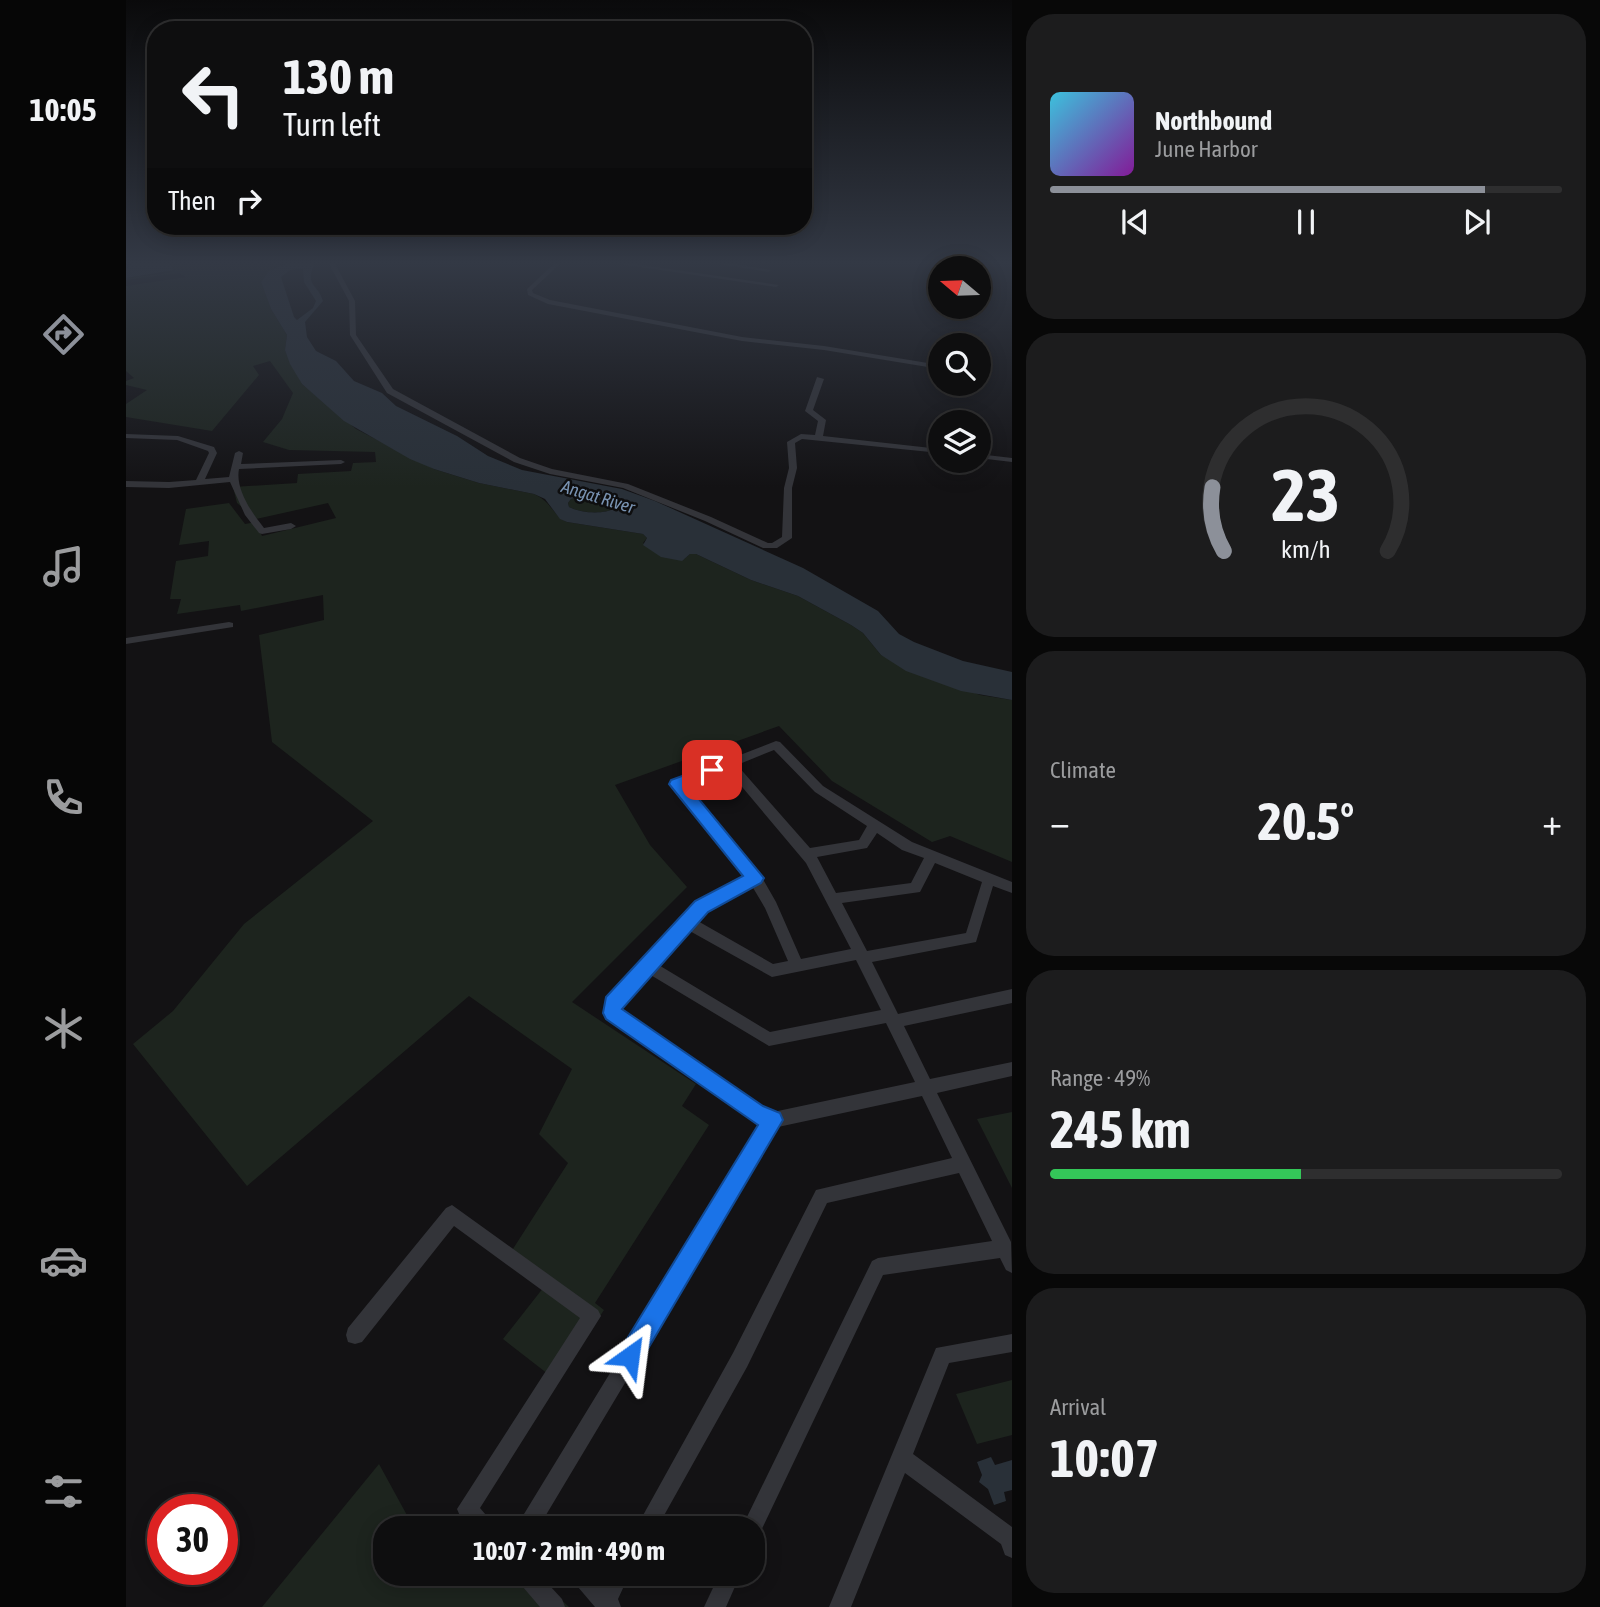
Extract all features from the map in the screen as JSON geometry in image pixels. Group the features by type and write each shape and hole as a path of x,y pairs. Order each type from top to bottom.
{"street":[{"path":"354,337 387,389 503,454 530,465 618,484 708,519 766,546 775,546 787,538 788,488 793,468 791,442 801,436 928,450"},
{"path":"738,337 928,365"},
{"path":"819,436 822,420 809,411 820,379"},
{"path":"126,436 178,438 211,449 213,453 199,482"},
{"path":"239,453 233,479 249,515 262,531 291,526"},
{"path":"991,458 1012,460"},
{"path":"236,467 341,462"},
{"path":"126,484 233,479"},
{"path":"126,641 229,625"},
{"path":"798,967 771,906 755,878 677,784 776,745 819,789 907,846 1012,888"},
{"path":"729,763 807,854 861,956 1009,1256 878,1267 758,1516"},
{"path":"807,854 863,844 874,826"},
{"path":"832,899 915,888 932,855"},
{"path":"755,878 701,906 613,1003 613,1013 757,1114 773,1120 1012,1069"},
{"path":"687,922 772,971 971,938 989,878"},
{"path":"647,965 769,1039 1012,996"},
{"path":"534,1516 773,1120"},
{"path":"653,1516 740,1360 822,1196 964,1164"},
{"path":"355,1335 452,1214 592,1316 467,1509 473,1516"},
{"path":"840,1607 943,1355 1012,1343"},
{"path":"902,1459 1009,1538 1012,1548"},
{"path":"535,1586 554,1607"},
{"path":"591,1586 608,1604 615,1586"},
{"path":"715,1607 725,1586"}],"shaded area":[{"path":"126,337 287,337 285,350 302,384 356,429 434,469 479,483 534,494 567,522 643,534 647,538 643,543 684,559 690,554 696,554 751,580 798,596 863,633 881,655 980,695 1012,700 1012,862 950,836 932,842 832,781 779,726 615,785 650,845 687,887 572,1002 696,1084 682,1106 709,1125 595,1303 604,1310 557,1381 503,1339 547,1283 511,1252 568,1163 539,1134 572,1069 469,996 247,1186 133,1044 173,1011 244,924 373,821 272,742 259,635 324,620 323,595 241,611 240,605 177,614 181,599 170,599 176,561 208,556 209,541 179,545 186,509 229,503 245,524 256,522 262,536 336,518 328,503 256,519 237,503 233,487 297,483 298,474 351,471 353,463 376,462 375,452 289,450 263,442 282,419 293,393 270,361 253,366 259,375 212,431 126,417 126,404 147,390 126,385 126,381 134,378 126,371"},
{"path":"584,496 606,500 615,505 615,508 605,512 592,512 569,507 571,499"},
{"path":"1012,1112 1012,1188 977,1119"},
{"path":"1012,1380 1012,1435 977,1444 956,1394"},
{"path":"379,1464 407,1516 373,1516 373,1586 547,1586 569,1607 262,1607"}],"water":[{"name":"Angat River","path":"287,337 307,337 316,351 336,361 354,381 382,393 396,406 457,436 488,456 522,470 622,489 655,501 803,568 878,611 899,634 914,642 963,661 1012,672 1012,700 961,691 906,671 881,655 863,633 851,625 798,596 751,580 696,554 690,554 682,561 661,557 643,545 647,538 643,534 567,522 560,519 545,499 534,494 479,483 410,459 344,421 302,384 285,350","holes":["584,496 615,504 615,508 605,512 579,511 569,507 568,503 571,499"]},
{"path":"991,1457 995,1465 1012,1460 1012,1490 1004,1492 1006,1501 994,1505 988,1489 979,1482 982,1475 977,1462"}],"route":[{"path":"630,1356 773,1120 757,1114 613,1013 613,1003 701,906 755,878 677,784 712,770"}]}
